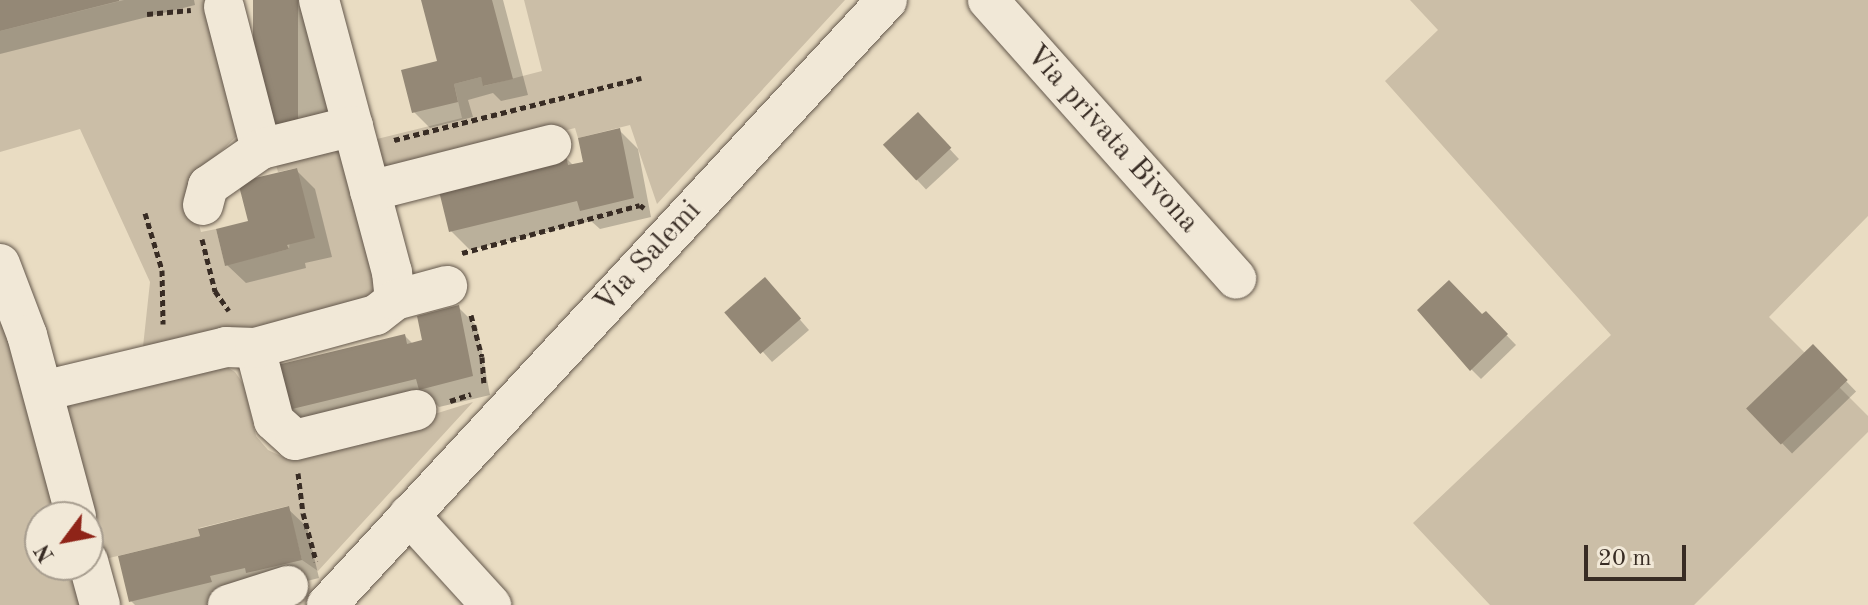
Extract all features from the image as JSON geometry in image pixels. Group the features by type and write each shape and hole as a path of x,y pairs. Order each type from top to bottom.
{"street":[{"path":"319,0 370,191 395,300"},
{"name":"Via Salemi","path":"311,587 409,515 887,0"},
{"name":"Via privata Bivona","path":"988,0 1236,278"},
{"path":"224,7 261,149"},
{"path":"203,205 208,186 261,149 356,138"},
{"path":"370,191 551,145"},
{"path":"3,276 43,391 72,501"},
{"path":"43,391 226,347 255,348 376,315 395,300 447,286"},
{"path":"255,348 274,421 295,440 416,410"},
{"path":"409,515 491,605"},
{"path":"93,581 100,605"},
{"path":"228,605 311,587"}],"path":[{"path":"356,138 641,78"},
{"path":"203,205 201,233 215,291 255,348"},
{"path":"484,391 482,357 468,304 447,286 455,254 640,205 654,216"},
{"path":"145,213 162,270 164,361"},
{"path":"295,440 311,587"}],"shaded area":[{"path":"124,0 216,0 240,133 188,183 201,232 216,229 225,265 289,249 297,168 278,172 274,158 339,150 348,163 376,294 363,302 142,356 150,282 80,129 0,152 0,31"},
{"path":"524,0 845,0 657,204 630,125 578,138 575,128 382,177 373,140 462,118 454,84 481,77 484,86 542,71"},
{"path":"1410,0 1868,0 1868,216 1769,317 1868,416 1868,432 1694,605 1490,605 1413,523 1611,335 1385,81 1438,30"},
{"path":"0,323 8,330 57,501 24,501 24,581 78,581 85,605 0,605"},
{"path":"222,364 235,372 244,385 256,436 268,450 283,457 297,457 473,402 318,571 302,560 288,506 199,528 200,536 105,559 104,501 90,501 65,399"}],"building":[{"path":"0,0 119,0 119,1 0,31"},
{"path":"253,0 298,0 298,124 253,124"},
{"path":"421,0 492,0 513,79 483,86 481,77 454,84 458,102 412,113 401,70 437,61"},
{"path":"918,112 951,148 916,181 883,145"},
{"path":"620,128 634,198 580,211 577,201 449,232 438,187 566,156 568,165 583,162 578,138"},
{"path":"297,168 315,238 287,245 289,249 225,266 216,229 248,221 238,182"},
{"path":"765,277 801,319 760,354 724,312"},
{"path":"1449,280 1482,314 1486,311 1508,334 1470,371 1417,310"},
{"path":"459,305 473,376 419,390 416,379 288,410 277,365 405,334 407,344 422,340 417,316"},
{"path":"1813,344 1848,380 1781,445 1746,409"},
{"path":"289,506 302,560 246,573 245,568 210,576 212,582 129,602 118,556 200,536 198,529"}]}
